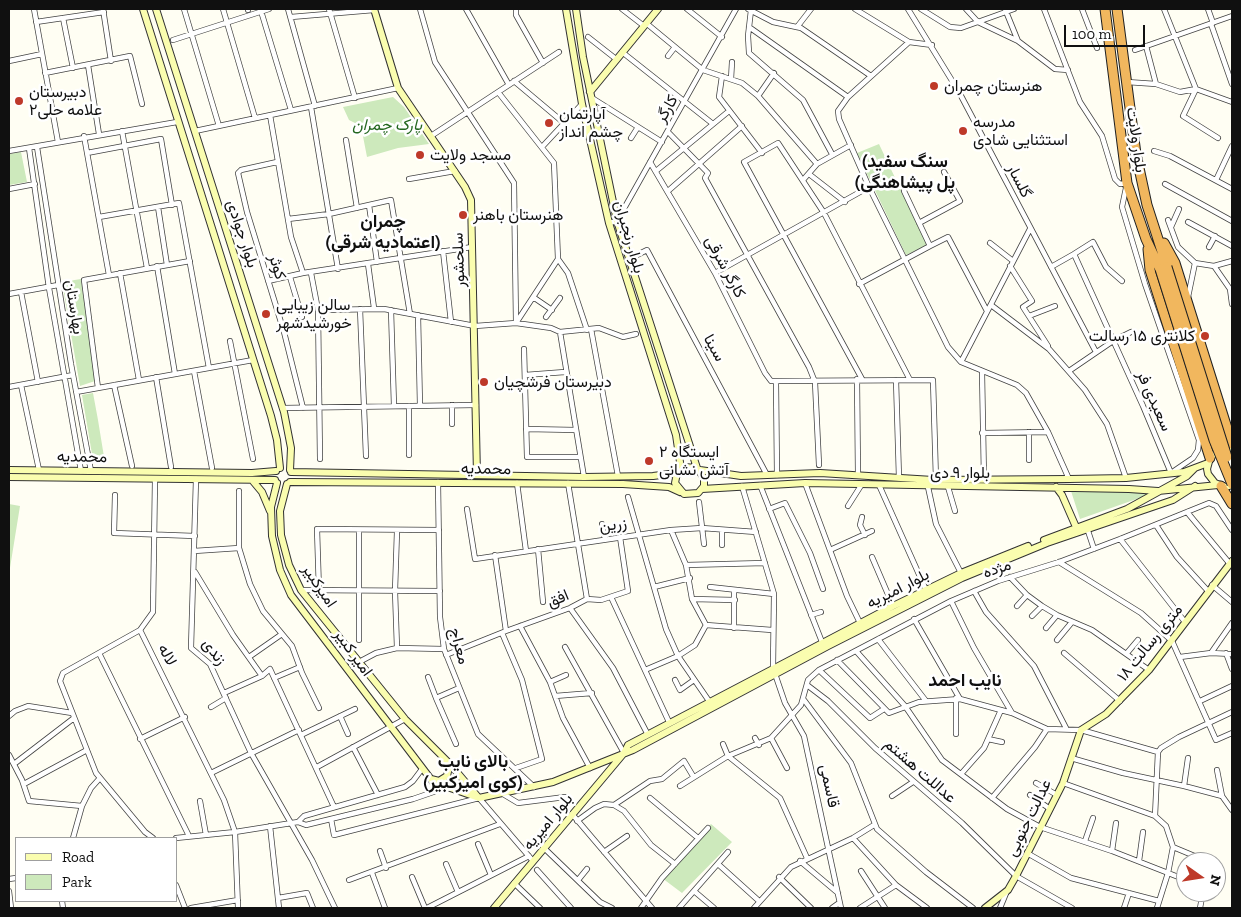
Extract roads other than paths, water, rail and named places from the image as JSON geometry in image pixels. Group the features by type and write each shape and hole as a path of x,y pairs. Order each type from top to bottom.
{"highway":[{"name":"بلوار ولایت","path":"1105,9 1127,183 1146,239 1163,268"},
{"name":"بلوار ولایت","path":"1117,9 1140,177 1158,234 1163,268"},
{"path":"1158,234 1175,263 1232,444"},
{"path":"1146,239 1150,270 1209,460"},
{"path":"1163,268 1232,470"},
{"path":"1163,268 1214,440 1232,485"},
{"path":"1201,436 1215,433 1225,424"},
{"path":"1219,486 1232,504"}],"street":[{"path":"34,9 58,142"},
{"name":"بلوار جوادی","path":"143,9 276,434 278,469 276,481"},
{"name":"بلوار جوادی","path":"156,9 282,408 290,436 291,471"},
{"path":"184,9 219,126"},
{"path":"223,9 255,118"},
{"path":"173,40 269,9"},
{"path":"288,9 313,107 338,269"},
{"path":"330,9 355,98"},
{"path":"420,9 435,62 514,183 516,323"},
{"path":"466,9 508,85"},
{"path":"516,9 516,15 543,63"},
{"name":"بلوار رنجبران","path":"566,9 582,104 609,224 678,440 679,471"},
{"name":"بلوار رنجبران","path":"576,9 590,95 617,221 698,469"},
{"path":"622,9 675,47 703,70 742,83 758,96 817,164"},
{"path":"658,9 616,59 590,95 662,142"},
{"path":"687,9 722,37"},
{"name":"کارگر","path":"617,221 685,103 736,9"},
{"path":"797,27 811,9"},
{"path":"855,9 909,42 932,45"},
{"name":"گلسار","path":"908,9 932,45 981,133 1096,352"},
{"path":"921,9 950,27 961,28 1014,9"},
{"path":"966,9 978,22 1018,41 1055,69 1068,70"},
{"path":"1044,9 1080,102 1102,136 1115,180 1120,184 1127,183 1122,207 1145,284 1201,436 1198,450 1193,458 1171,473"},
{"path":"1082,9 1097,48"},
{"path":"1164,9 1196,89 1183,116 1218,138"},
{"path":"1208,9 1232,84"},
{"path":"291,18 374,10"},
{"name":"سلحشور","path":"374,10 398,88 455,172 471,200 477,475"},
{"path":"832,154 803,100 750,53 749,10 773,22 797,27 871,76"},
{"path":"36,22 63,18 79,12 103,11 111,61"},
{"path":"262,11 291,110"},
{"path":"1006,11 1018,41"},
{"path":"1136,50 1232,16"},
{"path":"63,18 73,68"},
{"path":"749,27 848,97"},
{"path":"588,37 616,59"},
{"path":"909,42 848,97 838,113 869,188 951,351 961,362 1017,385 1026,393 1048,432 1070,479"},
{"path":"1146,46 1156,84"},
{"path":"668,56 675,47"},
{"path":"158,54 169,50"},
{"path":"431,136 560,52"},
{"path":"622,52 713,124"},
{"path":"9,61 42,54"},
{"path":"45,73 130,56 142,104"},
{"path":"731,79 732,62"},
{"path":"88,65 100,134"},
{"path":"758,96 774,73"},
{"path":"722,76 719,96 762,153"},
{"path":"514,81 564,123"},
{"path":"1127,82 1156,84 1180,92 1196,89 1232,102"},
{"path":"195,131 398,88"},
{"path":"498,92 542,146 554,165 558,258 568,273 589,329 618,476"},
{"path":"542,146 582,104"},
{"path":"656,171 729,111"},
{"path":"270,115 291,237 303,274"},
{"path":"9,151 37,147 84,136 177,122"},
{"path":"668,191 742,126"},
{"path":"631,138 638,127"},
{"path":"122,130 147,268"},
{"path":"668,132 708,173 706,178 815,382 819,465"},
{"path":"84,136 109,275"},
{"path":"87,153 161,139 172,205"},
{"path":"346,140 357,208"},
{"path":"858,475 859,379 785,235 744,162 778,143 824,213 910,380"},
{"path":"803,180 817,164 850,145"},
{"path":"1216,180 1232,146"},
{"name":"بهارستان","path":"37,147 73,375 92,471"},
{"name":"بهارستان","path":"30,148 49,288 81,471"},
{"path":"1154,151 1170,156 1232,189"},
{"name":"کوثر","path":"277,162 241,170 238,173 247,212 303,408"},
{"name":"کارگر شرقی","path":"650,162 715,274 765,373 771,381 776,382"},
{"path":"409,179 455,172"},
{"path":"919,223 960,201 944,172"},
{"path":"809,174 845,202"},
{"path":"9,189 35,184"},
{"path":"1165,184 1232,221"},
{"path":"715,274 869,188"},
{"path":"904,192 930,246"},
{"path":"288,219 329,214 391,200 410,314"},
{"path":"98,217 179,203 209,368"},
{"path":"369,205 377,262"},
{"path":"158,207 167,265"},
{"path":"1171,227 1180,209"},
{"path":"1168,220 1178,247 1195,263 1214,266 1232,261"},
{"path":"609,224 617,221"},
{"path":"1188,222 1232,246"},
{"path":"961,362 1030,229"},
{"path":"1209,247 1215,236"},
{"path":"859,284 905,258 948,237 987,311"},
{"path":"1051,267 1093,242 1106,267 1122,281"},
{"path":"990,244 1012,263 1032,301 1023,308 1056,358"},
{"path":"268,281 472,247"},
{"name":"سینا","path":"629,259 646,250 768,475"},
{"path":"443,251 451,322"},
{"name":"سعیدی فر","path":"1074,254 1143,406 1171,473"},
{"path":"516,323 558,258"},
{"path":"98,388 84,280 190,261"},
{"path":"1187,301 1195,263"},
{"path":"368,264 374,308"},
{"path":"157,266 175,374"},
{"path":"1214,266 1230,289"},
{"path":"120,273 139,380"},
{"path":"311,273 318,310 321,407 320,459"},
{"path":"290,277 302,317"},
{"path":"1232,281 1230,289 1232,304"},
{"path":"9,294 58,285"},
{"path":"21,292 38,382"},
{"path":"532,297 552,310"},
{"path":"546,317 560,298"},
{"path":"991,305 1039,340 1069,371 1097,406 1104,418 1126,478"},
{"path":"1029,316 1055,306"},
{"path":"318,310 374,308 474,326 516,323 550,328 560,332 605,329 625,337 636,334"},
{"path":"360,309 366,456"},
{"path":"391,310 394,406"},
{"path":"418,315 420,406"},
{"path":"560,332 565,372 584,477"},
{"path":"1069,371 1113,341 1130,332"},
{"path":"230,341 233,364 254,459"},
{"path":"524,349 527,457 580,457"},
{"path":"76,392 253,360"},
{"path":"194,371 212,468"},
{"path":"525,375 565,372"},
{"path":"982,372 984,480"},
{"path":"9,387 73,375"},
{"path":"156,377 171,467"},
{"path":"777,475 776,382 859,379 933,380 936,480"},
{"path":"896,380 899,478"},
{"path":"21,385 39,470"},
{"path":"114,385 132,466"},
{"path":"452,405 452,424"},
{"path":"282,408 476,405"},
{"path":"409,406 409,455"},
{"path":"526,429 576,430"},
{"path":"1029,432 1029,460"},
{"path":"982,433 1048,432"},
{"name":"بلوار ۹ دی","path":"698,469 742,476 820,473 936,480 1126,478 1194,469 1220,451 1232,451"},
{"path":"1209,460 1208,474 1219,486"},
{"path":"688,466 698,469 704,482 702,490 694,495 680,492 675,483 679,471 688,466"},
{"name":"محمدیه","path":"9,470 92,471 287,468 291,471 584,477 679,471"},
{"name":"بلوار امیریه","path":"624,753 633,750 775,671 822,642 961,572 1127,509 1187,476 1194,469"},
{"name":"امیرکبیر","path":"291,471 280,511 281,534 286,558 301,590 405,719 444,758 479,798"},
{"name":"محمدیه","path":"9,477 252,480 288,483 626,484 669,487 680,492"},
{"name":"لاله","path":"155,479 153,612 140,630 185,717 211,773 235,832 238,908"},
{"name":"زندی","path":"196,479 190,648 210,664 251,753 312,860 335,908"},
{"path":"252,480 266,498 270,514"},
{"name":"امیر کبیر","path":"276,481 270,514 273,544 284,581 292,595 430,778 437,785 479,798"},
{"name":"معراج","path":"438,482 441,634 444,649 478,734 534,787"},
{"path":"518,483 526,551"},
{"path":"568,483 587,599"},
{"path":"806,483 847,596 860,623"},
{"name":"بلوار ۹ دی","path":"702,490 760,484 806,483 928,487 1056,487 1158,491 1195,486 1232,485"},
{"path":"760,484 822,642"},
{"path":"848,506 862,484"},
{"path":"878,485 926,590"},
{"name":"قاسمی","path":"742,486 774,594 772,630 775,671 785,703 804,736 808,750 840,906"},
{"name":"بلوار امیریه","path":"494,908 531,859 544,847 624,753 628,745 709,702 962,578 1087,528 1173,500 1195,486"},
{"path":"928,487 936,524 961,572"},
{"path":"948,487 955,511"},
{"path":"1056,487 1062,495 1076,528"},
{"path":"240,491 239,548 250,584 263,611 292,646 319,708"},
{"path":"115,495 114,533 194,536"},
{"path":"628,497 666,629 678,656 709,702"},
{"path":"699,502 704,544"},
{"path":"769,509 785,503 810,553 822,589"},
{"name":"مژده","path":"680,786 728,756 759,745 771,738 804,700 810,678 820,670 914,619 974,590 1059,562 1209,503 1216,506 1232,530"},
{"name":"زرین","path":"467,509 475,559 671,530 702,528 756,532"},
{"path":"1187,512 1232,562"},
{"path":"862,517 860,525 865,535"},
{"path":"602,524 605,539"},
{"path":"1156,525 1178,557 1210,588 1232,602"},
{"path":"1087,528 1094,549"},
{"path":"319,591 317,529 439,530"},
{"path":"359,530 359,640"},
{"path":"671,530 686,564 690,578 692,599 706,625"},
{"path":"722,530 722,545"},
{"path":"397,531 395,591 397,648"},
{"path":"830,550 872,532"},
{"path":"620,537 628,591 611,597 669,722"},
{"path":"1120,539 1185,622"},
{"path":"194,551 239,548"},
{"path":"538,549 543,602"},
{"path":"495,555 504,632 522,680 542,759 516,768"},
{"path":"872,557 893,606"},
{"path":"1059,562 1142,613 1172,641 1216,740 1232,733"},
{"name":"۱۸ متری رسالت","path":"1081,730 1106,714 1149,670 1210,588 1232,562"},
{"path":"686,564 765,563"},
{"path":"194,571 262,676"},
{"path":"1010,577 1027,595 1042,606 1057,615 1092,630 1149,670"},
{"path":"654,587 690,578"},
{"path":"710,587 774,594"},
{"path":"301,590 440,591"},
{"path":"734,590 734,628"},
{"path":"974,590 986,612 1034,666 1066,728"},
{"path":"1017,606 1027,595"},
{"name":"افق","path":"446,655 570,608 587,599 601,600 611,597"},
{"path":"692,599 735,600"},
{"path":"951,601 974,648 1012,714"},
{"path":"1032,616 1042,606"},
{"path":"570,608 613,668 648,733"},
{"path":"811,615 821,612"},
{"path":"1046,628 1057,615"},
{"path":"914,619 958,699 956,734"},
{"path":"1057,640 1072,622"},
{"path":"1211,653 1232,623"},
{"path":"645,670 678,656 695,645 706,625"},
{"path":"706,625 772,630"},
{"path":"520,626 550,682 563,718 590,768"},
{"path":"140,630 64,673 60,681 100,778 145,832 152,837"},
{"path":"249,657 282,634"},
{"path":"878,639 926,701"},
{"path":"1127,653 1138,640"},
{"path":"331,819 334,835 479,798 534,787 590,768 624,753 565,646"},
{"path":"349,671 359,662 376,653 397,648 444,649"},
{"path":"856,651 905,706 942,760 1007,809 1040,827 1085,841 1176,876"},
{"path":"99,653 140,739 190,836"},
{"path":"1064,653 1120,701"},
{"path":"1180,657 1211,653 1232,654"},
{"path":"1226,653 1232,669"},
{"path":"837,660 889,713 905,706 926,701 958,699 1001,710 1047,729 1066,728 1081,730 1158,752"},
{"path":"274,678 300,667"},
{"path":"210,707 225,695 262,676 270,669 334,807"},
{"path":"820,670 870,718 884,709"},
{"path":"550,682 566,675"},
{"path":"428,677 456,744"},
{"path":"675,680 680,690 694,680"},
{"name":"عداللت هشتم","path":"807,685 828,701 875,748 962,823 1016,876 1072,908"},
{"path":"1200,701 1232,686"},
{"path":"436,698 459,688"},
{"path":"555,696 592,693"},
{"path":"804,700 851,763 874,825 881,834 973,908"},
{"path":"9,716 15,711 28,706 72,713"},
{"path":"9,708 15,711"},
{"path":"211,773 251,753 356,709"},
{"path":"961,774 984,748 1001,710"},
{"path":"1155,816 1158,752 1168,743 1232,712"},
{"path":"340,716 348,734"},
{"path":"140,739 185,717"},
{"path":"14,764 74,718"},
{"path":"317,767 392,728 405,719"},
{"path":"992,798 1035,747 1047,729"},
{"name":"عدالت جنوبی","path":"985,908 1008,890 1016,876 1063,783 1081,730"},
{"path":"755,738 759,745"},
{"path":"771,738 787,768"},
{"path":"988,739 1002,742"},
{"path":"723,744 728,756 780,798 807,858"},
{"path":"353,748 378,795"},
{"path":"24,784 87,750"},
{"path":"9,755 24,784 29,801 82,806"},
{"path":"430,778 439,781 447,776 448,767 444,758"},
{"path":"1071,758 1157,782 1184,786 1222,796"},
{"path":"1184,786 1188,758"},
{"path":"614,805 655,778 662,779 684,761 694,776"},
{"path":"298,822 304,816 408,785 422,769"},
{"path":"1217,770 1222,796 1232,810"},
{"path":"72,837 82,806 91,788 100,778"},
{"path":"892,796 913,782"},
{"path":"1036,783 1057,795"},
{"path":"1063,783 1155,816 1166,826 1173,847 1168,873 1157,908"},
{"path":"178,838 235,832 298,822 306,824 413,799 445,788"},
{"path":"503,794 518,803 565,797"},
{"path":"1030,795 1050,809"},
{"path":"412,877 426,908 491,875 531,859 479,798"},
{"path":"650,798 698,838"},
{"path":"200,802 206,835"},
{"path":"578,821 595,808 604,804 614,805 624,811 652,845 675,864"},
{"path":"572,814 652,908"},
{"path":"1085,841 1093,818"},
{"path":"1112,851 1116,823"},
{"path":"349,880 386,868 500,824"},
{"path":"718,864 757,906 779,877 800,861 853,838 874,825"},
{"path":"270,826 279,908"},
{"path":"641,908 675,864 708,828"},
{"path":"1139,861 1143,832"},
{"path":"604,852 627,836"},
{"path":"853,838 896,885 927,908"},
{"path":"478,844 491,875"},
{"path":"544,847 600,902 612,908"},
{"path":"1173,847 1185,852"},
{"path":"380,851 386,868"},
{"path":"679,908 728,852"},
{"path":"1027,853 1065,876 1159,901"},
{"path":"800,861 838,893"},
{"path":"446,864 458,892"},
{"path":"578,880 588,869"},
{"path":"537,870 572,908"},
{"path":"861,871 885,908"},
{"path":"372,873 385,908"},
{"path":"779,877 811,908"},
{"path":"514,883 540,908"},
{"path":"860,908 896,885"},
{"path":"178,890 185,908"},
{"path":"1000,908 1008,890"},
{"path":"9,891 11,908"},
{"path":"694,891 714,908"},
{"path":"278,898 307,893 313,908"},
{"path":"1124,908 1129,893"},
{"path":"191,908 238,900"},
{"path":"832,908 840,906"}],"place":[{"name":"هنرستان چمران","path":"934,86"},
{"name":"دبیرستان علامه حلی۲","path":"19,101"},
{"name":"آپارتمان چشم انداز","path":"549,123"},
{"name":"مدرسه استثنایی شادی","path":"963,131"},
{"name":"مسجد ولایت","path":"420,155"},
{"name":"هنرستان باهنر","path":"463,215"},
{"name":"سالن زیبایی خورشیدشهر","path":"266,314"},
{"name":"کلانتری ۱۵ رسالت","path":"1205,336"},
{"name":"دبیرستان فرشچیان","path":"484,382"},
{"name":"ایستگاه ۲ آتش نشانی","path":"649,461"}],"district":[{"name":"(سنگ سفید (پل پیشاهنگی","path":"905,172"},
{"name":"چمران (اعتمادیه شرقی)","path":"383,232"},
{"name":"نایب احمد","path":"965,681"},
{"name":"بالای نایب (کوی امیرکبیر)","path":"473,772"}],"park label":[{"name":"پارک چمران","path":"387,125"}]}
